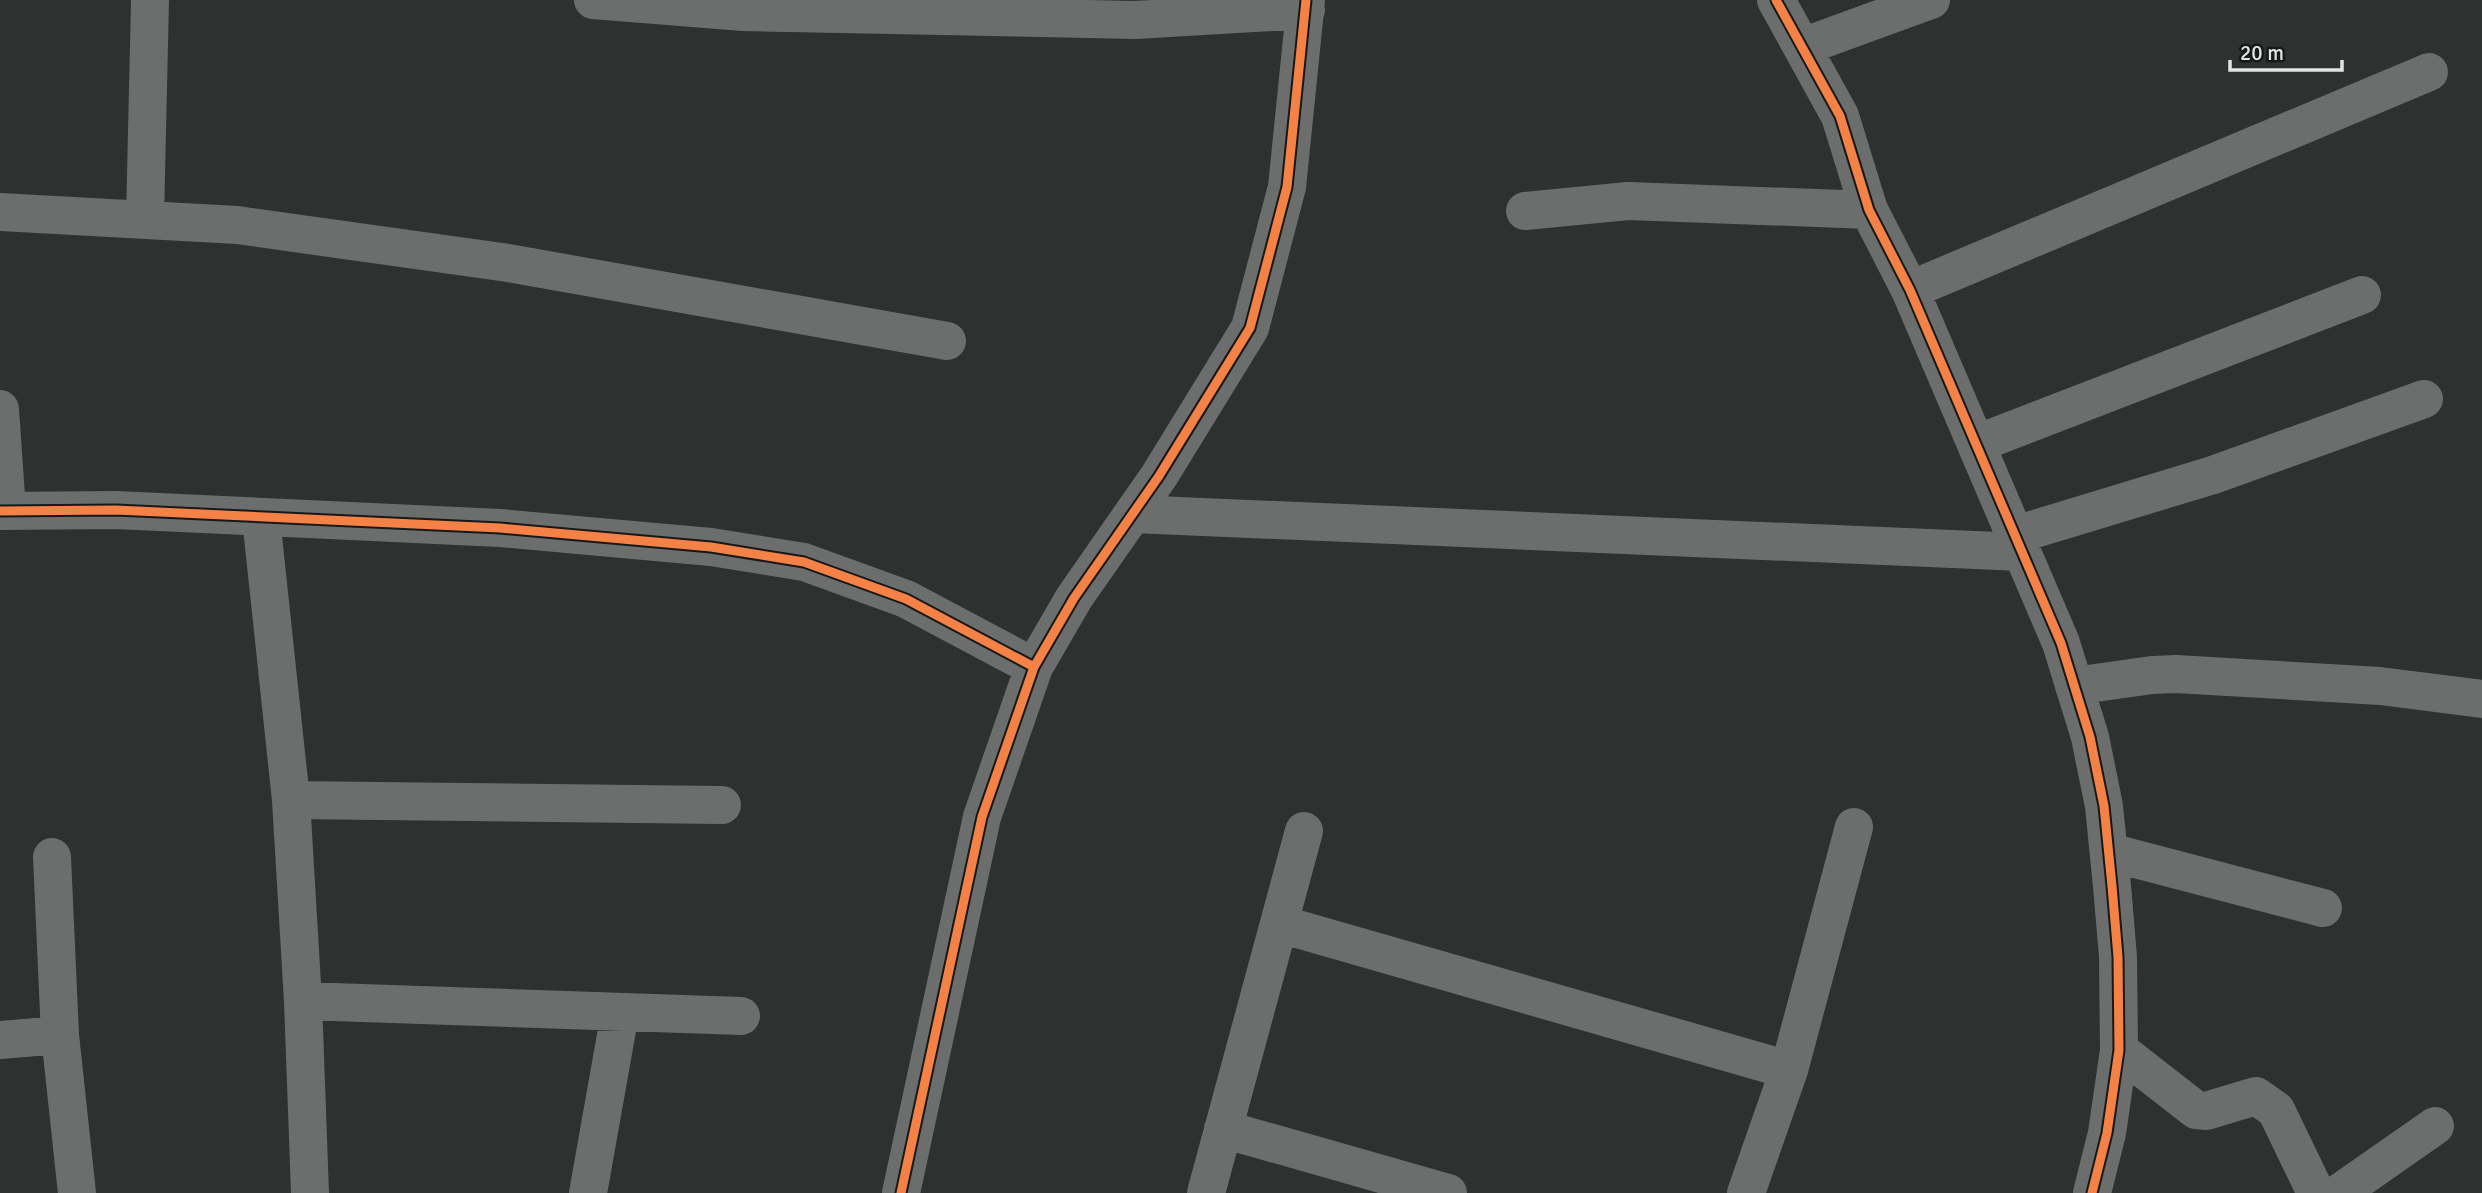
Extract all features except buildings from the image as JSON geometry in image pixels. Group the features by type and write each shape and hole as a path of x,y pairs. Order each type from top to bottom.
{"street":[{"path":"145,220 150,0"},
{"path":"603,0 743,12 1135,20 1306,5 1287,187 1250,328 1159,476 1074,598 1034,667 982,817 901,1193"},
{"path":"1776,0 1840,116 1869,210 1910,290 2061,643 2090,737 2104,806 2109,852 2118,957 2119,1050 2107,1133 2092,1193"},
{"path":"1802,47 1931,0"},
{"path":"1910,290 2429,72"},
{"path":"1525,211 1628,201 1869,210"},
{"path":"0,212 237,226 508,263 947,341"},
{"path":"1976,444 2362,295"},
{"path":"1133,514 2018,543 2424,399"},
{"path":"0,409 3,511 116,510 500,528 711,547 804,562 906,599 1034,667"},
{"path":"261,518 291,800 303,1001 310,1193"},
{"path":"2074,686 2176,674 2380,686 2482,699"},
{"path":"291,800 722,805"},
{"path":"1746,1193 1789,1070 1854,827"},
{"path":"1206,1193 1304,831"},
{"path":"2109,852 2323,908"},
{"path":"52,857 60,1035 77,1193"},
{"path":"1280,924 1789,1070"},
{"path":"303,1001 741,1016"},
{"path":"588,1193 620,1013"},
{"path":"0,1040 60,1035"},
{"path":"2119,1050 2196,1110 2206,1111 2256,1096 2265,1100 2276,1110 2316,1193"},
{"path":"2339,1193 2435,1126"},
{"path":"1223,1129 1448,1193"}],"cycle path":[{"path":"901,1193 982,817 1034,667 1074,598 1159,476 1250,328 1287,187 1306,0"},
{"path":"1776,0 1840,116 1869,210 1910,290 2061,643 2090,737 2104,806 2112,886 2118,957 2119,1050 2107,1133 2092,1193"},
{"path":"0,511 116,510 500,528 711,547 804,562 906,599 1034,667"}]}
